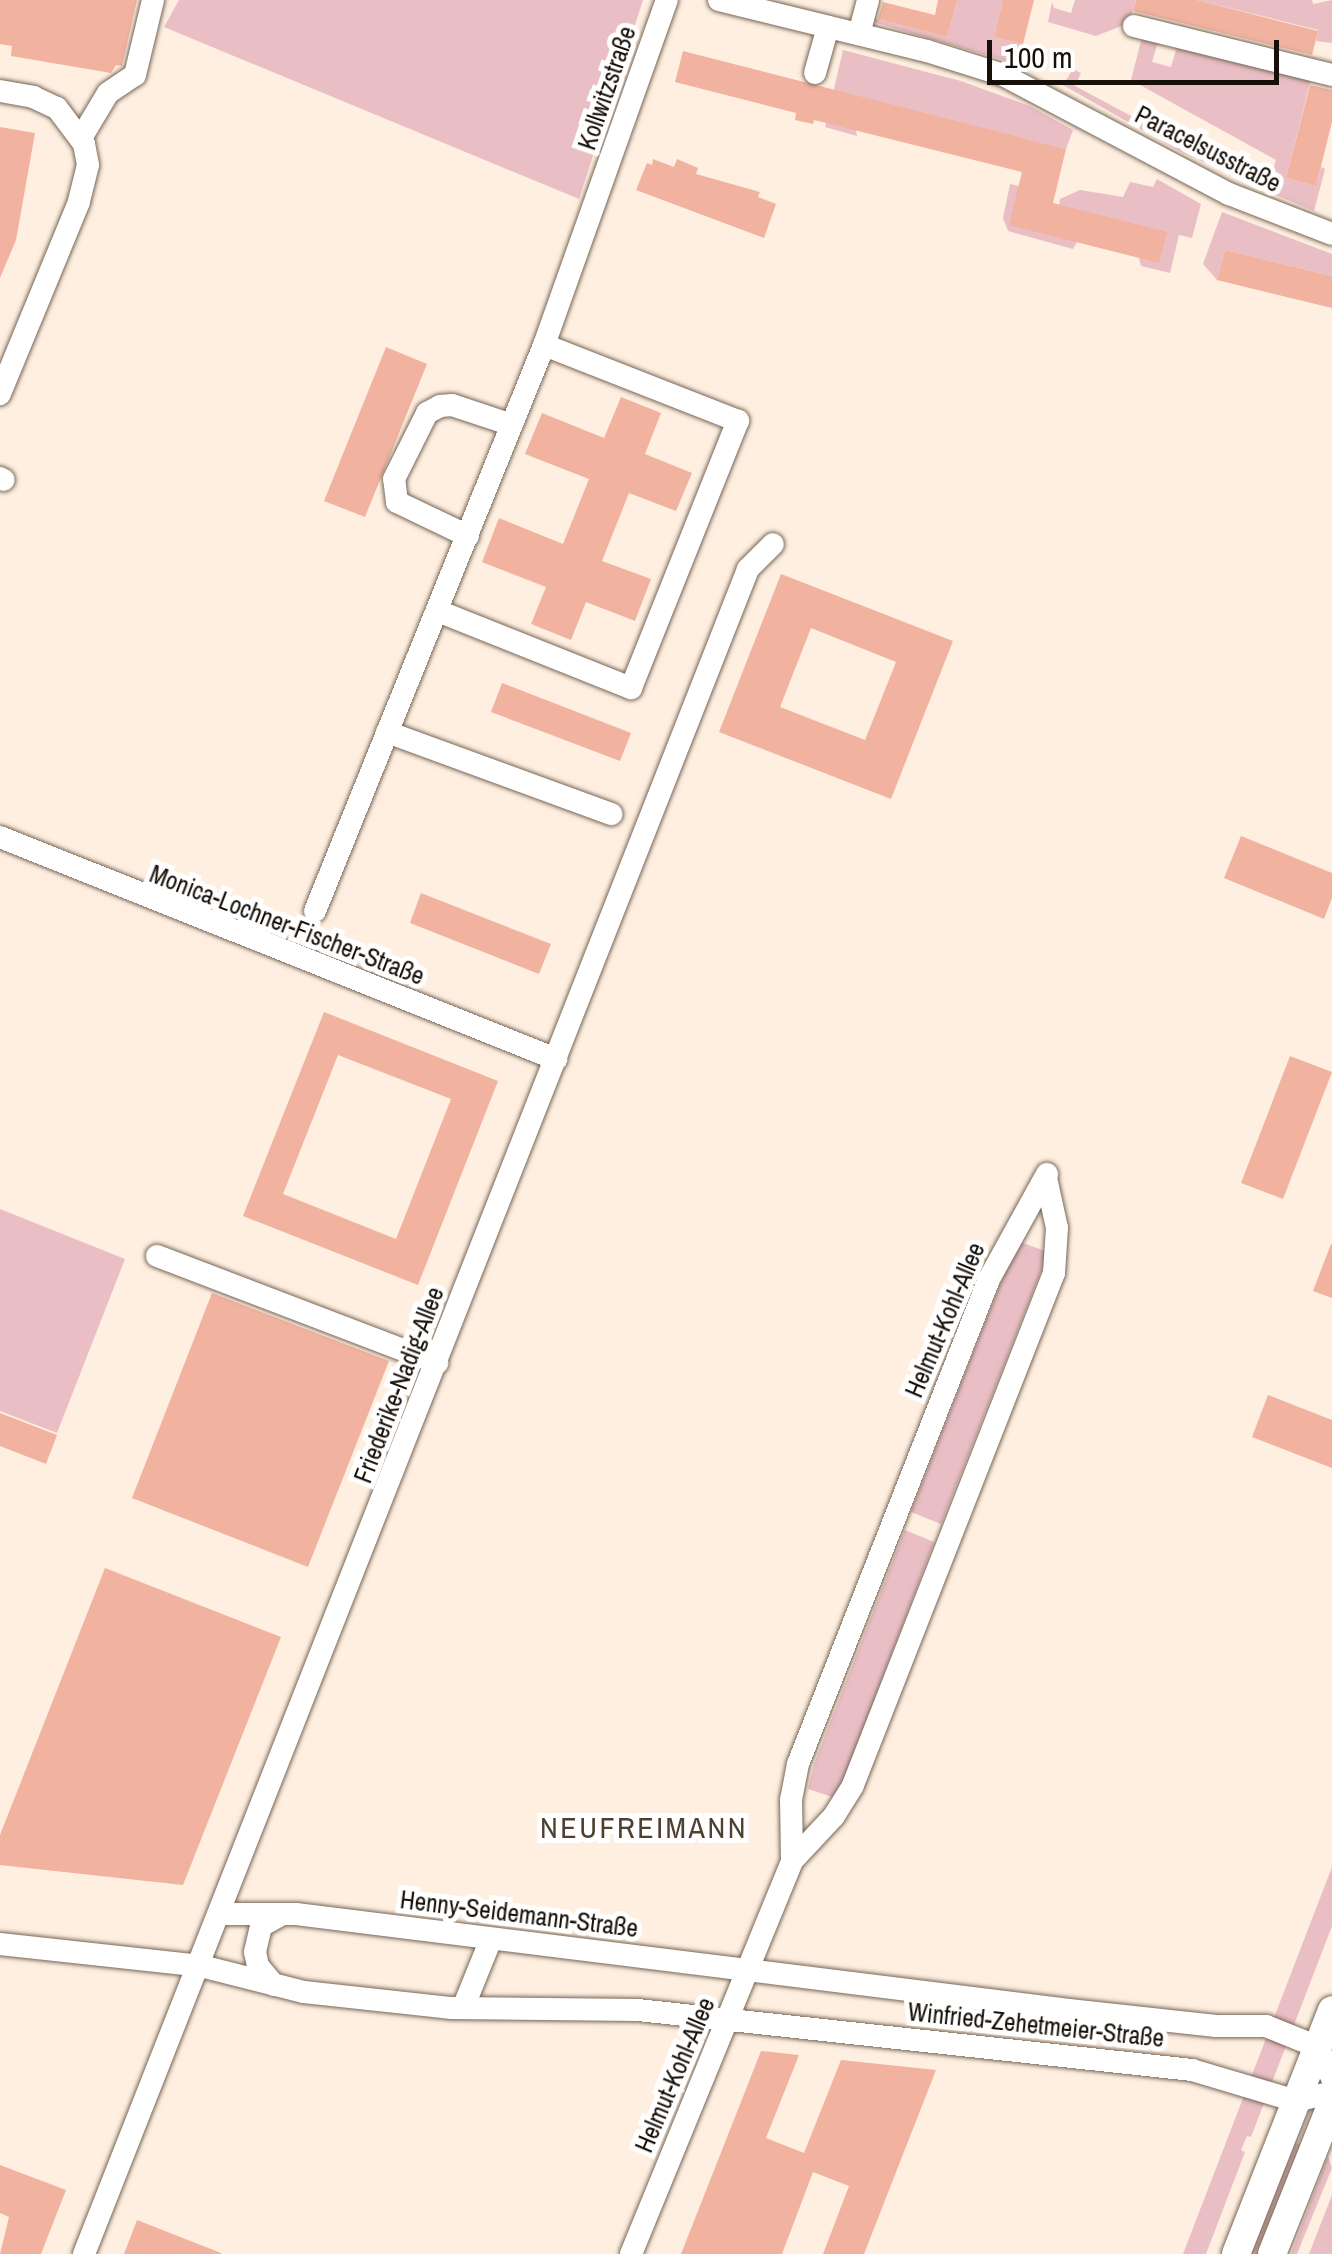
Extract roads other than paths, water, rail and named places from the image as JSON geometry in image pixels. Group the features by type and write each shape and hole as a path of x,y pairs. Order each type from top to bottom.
{"main road":[{"path":"1236,2254 1332,2010"},
{"path":"1272,2254 1332,2103"}],"street":[{"path":"81,138 108,93 132,81 153,0"},
{"name":"Kollwitzstraße","path":"315,911 544,345 667,0"},
{"name":"Paracelsusstraße","path":"719,0 747,3 970,64 1028,85 1229,194 1332,234"},
{"path":"859,34 868,0"},
{"path":"1134,26 1332,76"},
{"path":"815,73 828,27"},
{"path":"0,91 33,97 58,108 81,138 88,165 79,202 0,394"},
{"path":"438,611 631,688 738,421 544,345"},
{"path":"468,536 397,502 394,479 427,413 440,406 452,405 512,426"},
{"name":"Friederike-Nadig-Allee","path":"84,2254 222,1914 748,569 773,544"},
{"path":"387,732 610,814"},
{"name":"Monica-Lochner-Fischer-Straße","path":"0,838 556,1059"},
{"name":"Helmut-Kohl-Allee","path":"632,2254 792,1861 792,1800 798,1764 988,1278 1046,1174 1057,1228 1054,1273 853,1785 834,1816 792,1861"},
{"path":"157,1256 437,1364"},
{"name":"Henny-Seidemann-Straße","path":"222,1914 281,1915 749,1972"},
{"path":"274,1985 258,1966 255,1952 261,1926 281,1915"},
{"path":"463,2008 491,1939"},
{"path":"0,1944 201,1966 274,1985 463,2008 613,2008 728,2019"},
{"name":"Winfried-Zehetmeier-Straße","path":"749,1972 1201,2024 1266,2026 1318,2047"},
{"name":"Winfried-Zehetmeier-Straße","path":"728,2019 1192,2070 1296,2102"},
{"path":"1318,2047 1332,2079"},
{"path":"1296,2102 1332,2092"}],"district":[{"name":"NEUFREIMANN","path":"644,1827"}]}
